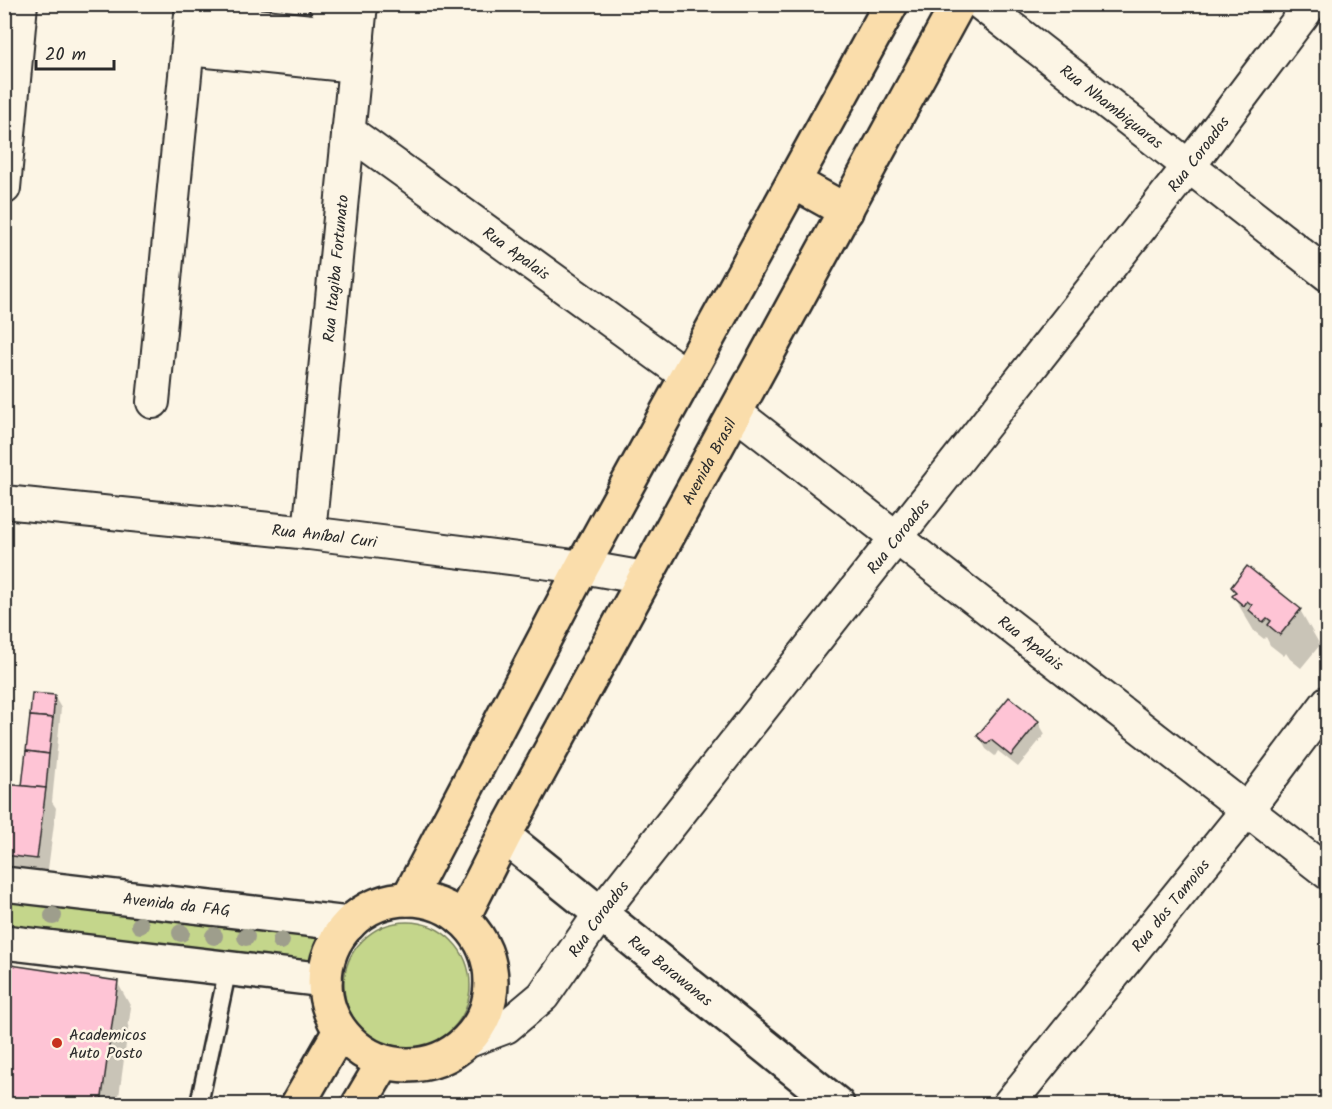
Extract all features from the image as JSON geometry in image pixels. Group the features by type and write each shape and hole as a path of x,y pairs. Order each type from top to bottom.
{"main road":[{"path":"408,899 582,567 891,4"},
{"name":"Avenida Brasil","path":"462,919 504,836 958,4"},
{"path":"794,182 846,211"},
{"path":"408,899 446,908 462,919 477,935 486,954 490,975 489,997 483,1017 465,1042 441,1059 422,1065 403,1066 367,1055 352,1045 340,1031 328,1007 325,980 328,959 336,940 349,924 366,910 386,902 408,899"},
{"path":"298,1104 340,1031"},
{"path":"359,1104 384,1062"}],"street":[{"path":"4,188 21,4"},
{"path":"326,4 359,28"},
{"name":"Rua Nhambiquaras","path":"981,4 1328,275"},
{"name":"Rua Coroados","path":"465,1042 506,1027 543,996 600,914 1188,166 1311,4"},
{"path":"153,402 192,11 359,28"},
{"path":"188,50 359,28"},
{"name":"Rua Itagiba Fortunato","path":"309,534 359,28"},
{"name":"Rua Apalais","path":"348,131 687,376"},
{"name":"Rua Apalais","path":"735,412 1328,873"},
{"name":"Rua Aníbal Curi","path":"4,502 309,534 582,567 645,578"},
{"name":"Rua dos Tamoios","path":"1010,1104 1247,810 1328,702"},
{"name":"Rua Barawanas","path":"504,836 837,1104"},
{"name":"Avenida da FAG","path":"4,884 349,924"},
{"path":"4,942 325,980"}],"lane":[{"path":"199,1104 228,968"}],"green space":[{"path":"5,892 332,938 320,963 5,927"},
{"path":"407,922 431,927 452,940 465,961 470,985 465,1009 452,1030 431,1043 407,1048 383,1043 362,1030 349,1009 344,985 349,961 362,940 383,927"}],"building":[{"path":"1247,566 1301,609 1280,635 1268,625 1271,621 1267,618 1263,622 1249,610 1252,605 1247,601 1244,606 1232,596 1236,592 1231,587"},
{"path":"32,693 55,695 53,718 30,716"},
{"path":"1009,697 1039,721 1011,756 991,740 987,744 977,736"},
{"path":"30,716 53,718 49,754 26,751"},
{"path":"26,751 49,754 46,788 22,786"},
{"path":"4,784 46,788 37,859 4,855"},
{"name":"Academicos Auto Posto","path":"4,964 118,981 101,1104 4,1104"}],"place":[{"name":"Academicos Auto Posto","path":"57,1043"}]}
